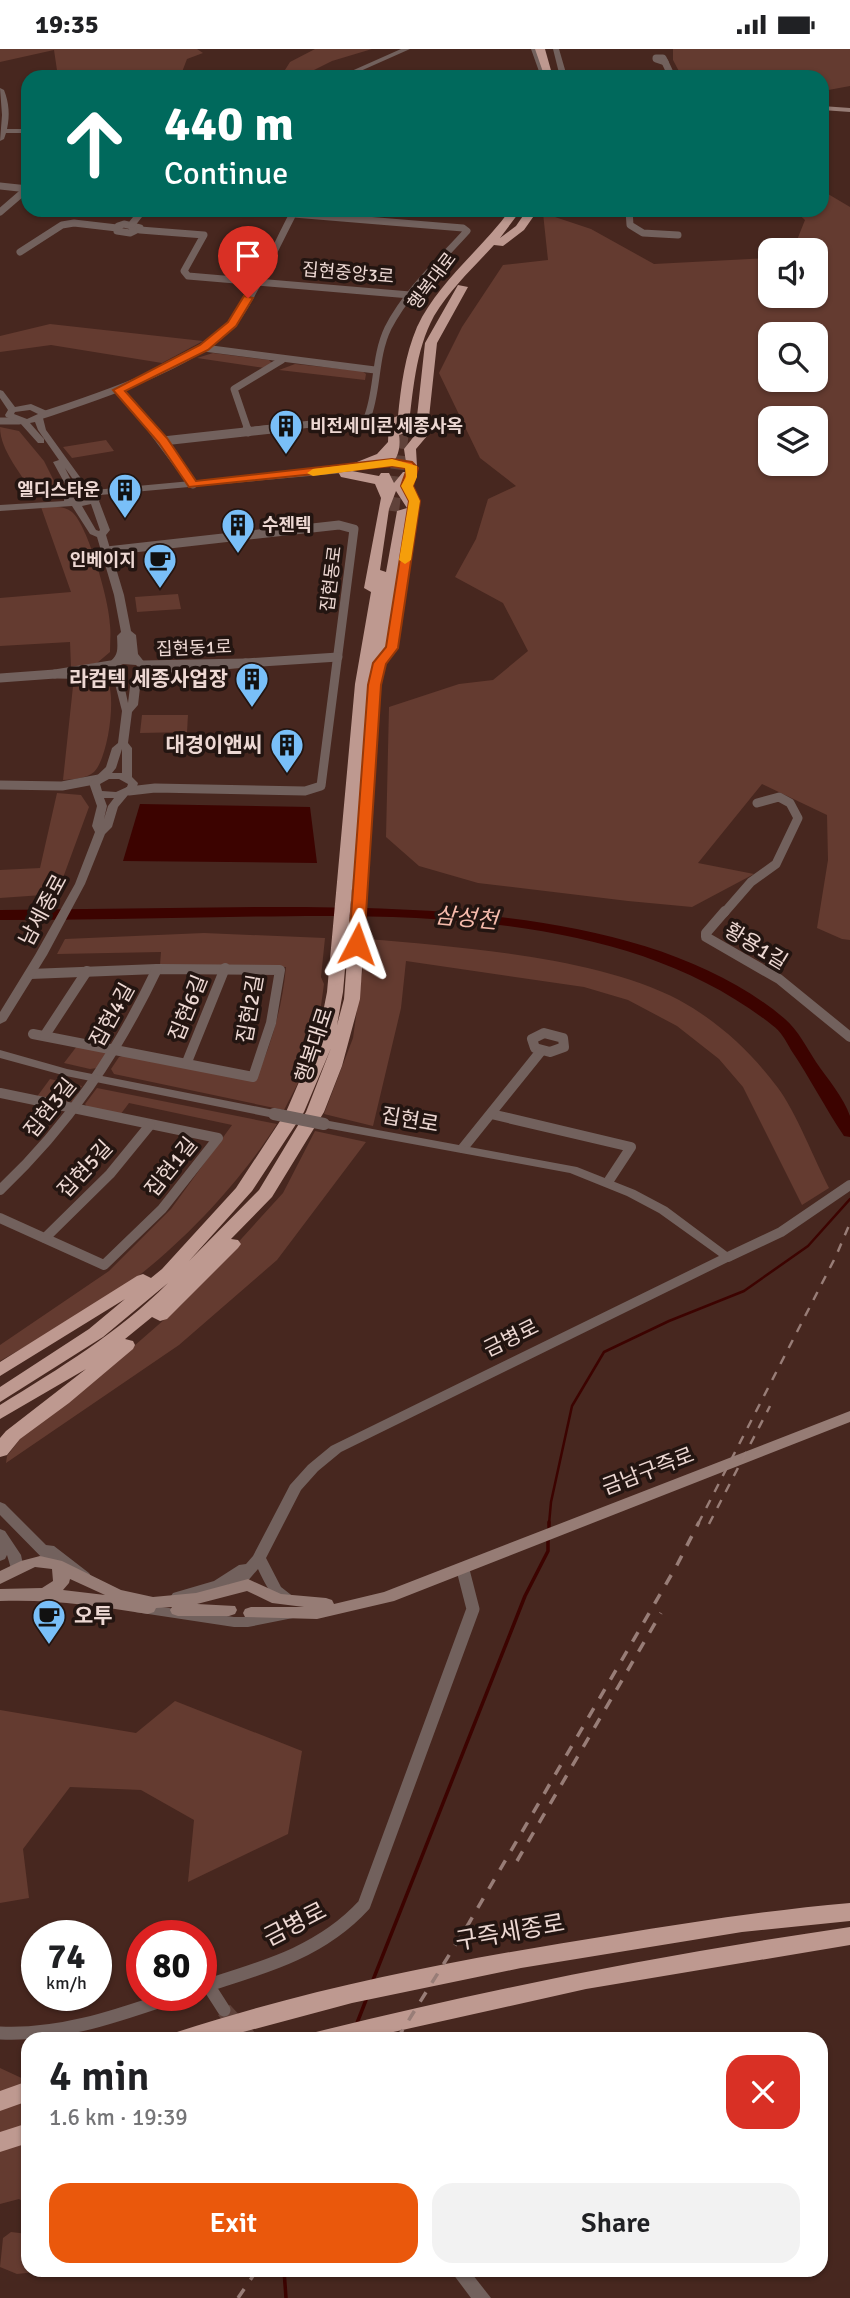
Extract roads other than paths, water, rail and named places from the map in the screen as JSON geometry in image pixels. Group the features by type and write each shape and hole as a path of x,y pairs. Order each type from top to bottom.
{"highway":[{"path":"540,49 550,70"},
{"path":"547,49 551,70"},
{"path":"494,243 495,227 503,217"},
{"name":"행복대로","path":"494,243 511,217"},
{"name":"행복대로","path":"463,277 518,217"},
{"path":"494,243 520,228 528,217"},
{"path":"344,472 382,457 407,433 431,343 463,277"},
{"path":"398,510 398,485 410,471 402,363 411,336 437,294 463,277"},
{"name":"행복대로","path":"0,1396 96,1333 168,1273 243,1191 295,1112 308,1085 326,1038 335,992 343,884 373,663 398,510 384,469 407,433"},
{"path":"344,472 384,469 397,462 410,471"},
{"path":"344,472 382,482 398,510"},
{"name":"행복대로","path":"0,1413 36,1393 124,1333 156,1305 266,1193 315,1112 334,1066 352,999 374,685 373,663"},
{"path":"0,1451 13,1435 62,1399 177,1301 249,1224 266,1193"},
{"path":"0,1370 143,1281 218,1216"},
{"name":"구즉세종로","path":"210,2032 402,1980 652,1937 850,1912"},
{"path":"351,2032 482,2000 693,1958 850,1936"},
{"path":"0,2101 21,2094"},
{"path":"0,2143 21,2136"}],"main road":[{"path":"829,108 850,109"},
{"name":"금남구즉로","path":"251,1613 290,1608 317,1612 388,1597 463,1570 527,1541 850,1416"},
{"path":"0,1595 38,1595 251,1613 266,1601 262,1591 248,1585 180,1602 130,1602 57,1566 38,1560 11,1573 12,1580 14,1585 25,1593 38,1595 50,1592 61,1583 63,1577 57,1566"},
{"path":"229,1611 223,1603 232,1588"},
{"name":"금남구즉로","path":"262,1591 290,1608"}],"street":[{"path":"358,70 407,49"},
{"path":"534,49 549,70"},
{"path":"556,49 562,70"},
{"path":"665,62 669,70"},
{"path":"0,90 6,112 1,133 21,132"},
{"path":"0,186 21,188"},
{"path":"0,212 21,195"},
{"path":"132,224 138,217"},
{"path":"5,415 33,407 60,405 127,384 204,348 232,324 291,217"},
{"path":"163,441 367,418 375,370 388,329 410,295 467,231 463,228 347,217"},
{"path":"629,217 630,225 636,231 653,235 678,235"},
{"path":"20,252 62,225 74,223 117,228 132,224 140,230 122,233 117,228"},
{"name":"집현중앙3로","path":"140,230 204,235 184,271 188,276 410,295"},
{"path":"204,348 375,370"},
{"path":"248,432 234,389 282,360"},
{"path":"5,415 21,421 41,417 118,390 127,384"},
{"path":"0,387 17,401 41,410 41,430 82,486 93,496 105,530 101,535"},
{"path":"118,390 163,441 193,484"},
{"path":"0,393 10,404 5,415"},
{"path":"21,421 57,463 69,484 71,499 93,531 101,535 126,632 131,635 133,654 141,668"},
{"path":"93,496 344,472"},
{"path":"0,506 193,484 344,472"},
{"name":"집현동로","path":"107,551 349,525 354,529 321,786 304,790 155,788 127,785"},
{"path":"114,670 123,655 122,636 126,632"},
{"name":"집현동1로","path":"141,668 338,657"},
{"path":"0,678 141,668"},
{"path":"114,670 141,668"},
{"path":"127,785 127,748 123,744 127,711 132,705 133,687 141,668"},
{"path":"114,670 121,682 124,707 127,711"},
{"path":"101,778 111,768 117,747 123,744"},
{"path":"0,786 84,784 115,775 127,785"},
{"name":"남세종로","path":"100,832 97,826 102,806 93,786 101,778"},
{"path":"0,786 110,795 127,785"},
{"name":"남세종로","path":"0,1021 30,974 80,884 100,832 107,827 113,806 127,785"},
{"name":"황용1길","path":"757,803 779,797 790,803 798,818 776,864 743,890 706,933 706,937 779,979 850,1037"},
{"name":"집현6길","path":"187,1062 225,968"},
{"name":"집현2길","path":"30,974 157,969 280,970 271,1023 253,1077 33,1034"},
{"name":"집현4길","path":"98,1078 117,1049 157,969"},
{"path":"45,1035 87,971"},
{"name":"남세종로","path":"0,1008 11,1001"},
{"path":"463,1148 541,1051"},
{"name":"집현로","path":"0,1053 66,1072"},
{"name":"집현로","path":"0,1063 66,1072 573,1170 608,1182 663,1210 728,1257"},
{"name":"집현3길","path":"0,1190 41,1151 98,1078"},
{"name":"집현1길","path":"0,1218 104,1265 137,1235 182,1187 218,1138 1,1095"},
{"path":"491,1114 631,1147 608,1182"},
{"name":"집현5길","path":"45,1238 110,1174 150,1125"},
{"name":"금병로","path":"232,1588 259,1558 295,1488 336,1449 781,1232 850,1185"},
{"path":"0,1507 35,1540 57,1566"},
{"path":"0,1537 0,1556"},
{"path":"0,1537 15,1555 11,1573"},
{"path":"35,1540 99,1586"},
{"path":"259,1558 262,1591"},
{"path":"130,1602 206,1590 259,1558"},
{"path":"130,1602 234,1622 248,1622 290,1608 275,1590 259,1558"},
{"name":"금병로","path":"217,1982 274,1963 321,1942 350,1923 364,1905 473,1609 463,1570"},
{"name":"금병로","path":"217,2002 223,2010"},
{"path":"49,2032 126,2011"},
{"path":"0,2033 21,2036"},
{"path":"465,2277 482,2298"}],"waterway":[{"name":"삼성천","path":"0,915 261,912 417,914 497,921 575,933 650,953 718,982 778,1021 789,1033 850,1132"},
{"path":"549,1524 551,1502 572,1406 604,1352 669,1321 744,1291 808,1246 850,1199"},
{"path":"373,1980 525,1596 548,1551 548,1538"},
{"path":"357,2023 366,2000"},
{"path":"284,2277 286,2298"}],"tunnel":[{"path":"392,511 402,432"},
{"path":"224,2010 244,2032"}],"railway":[{"path":"698,1524 836,1256 850,1223"},
{"path":"709,1524 770,1406"},
{"path":"401,2032 469,1923 677,1565 699,1522"},
{"path":"517,1861 661,1613"},
{"path":"238,2298 252,2277"}],"place":[{"name":"비전세미콘 세종사옥","path":"286,456"},
{"name":"엘디스타운","path":"125,520"},
{"name":"수젠텍","path":"238,555"},
{"name":"인베이지","path":"160,590"},
{"name":"라컴텍 세종사업장","path":"252,709"},
{"name":"대경이앤씨","path":"287,775"},
{"name":"오투","path":"49,1646"}]}
